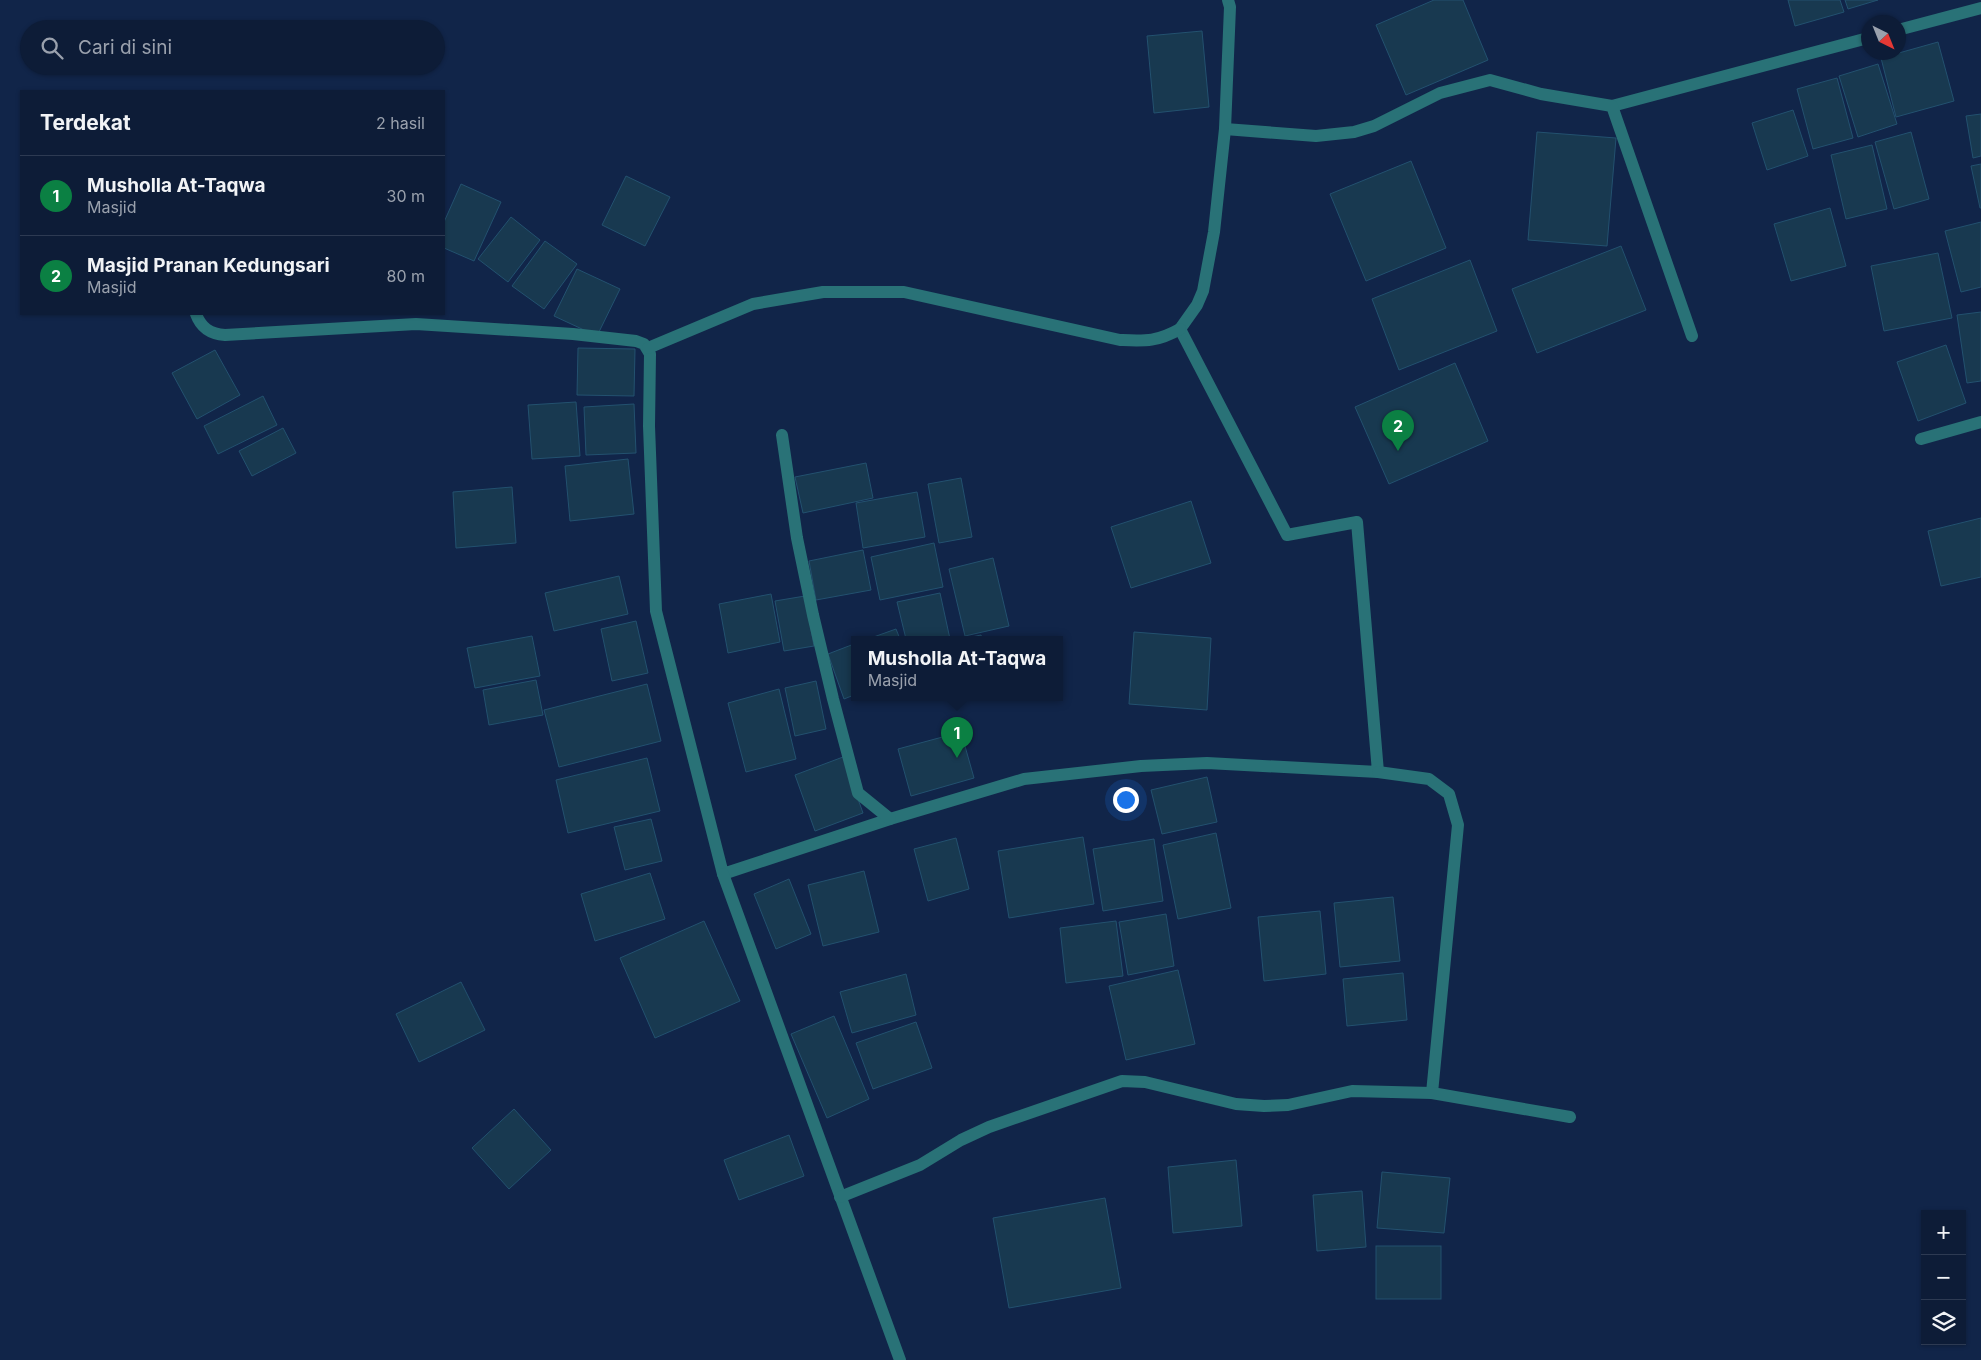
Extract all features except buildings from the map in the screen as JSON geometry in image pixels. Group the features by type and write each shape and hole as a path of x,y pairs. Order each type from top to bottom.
{"street":[{"path":"648,348 753,304 822,292 904,292 1120,340 1148,342 1166,337 1180,329 1197,306 1207,274 1214,232 1224,129 1230,6 1228,0"},
{"path":"1906,28 1981,8"},
{"path":"1224,129 1316,136 1354,132 1374,126 1440,93 1490,80 1542,94 1612,106 1861,40"},
{"path":"1612,106 1692,336"},
{"path":"197,315 205,329 214,334 225,335 416,324 591,336 636,341 648,348 650,354 649,426 656,611 723,874 900,1360"},
{"path":"1180,329 1287,535 1357,522 1378,772"},
{"path":"1921,439 1981,422"},
{"path":"782,435 797,538 813,615 832,699 858,793 890,819"},
{"path":"723,874 890,819 1024,779 1141,766 1207,764 1378,772 1429,779 1449,794 1458,825 1432,1093"},
{"path":"840,1197 920,1165 961,1140 989,1127 1122,1081 1146,1082 1236,1104 1288,1105 1352,1091 1432,1093 1570,1116"}],"place":[{"name":"Masjid Pranan Kedungsari","path":"1398,451"},
{"name":"Musholla At-Taqwa","path":"957,758"}]}
